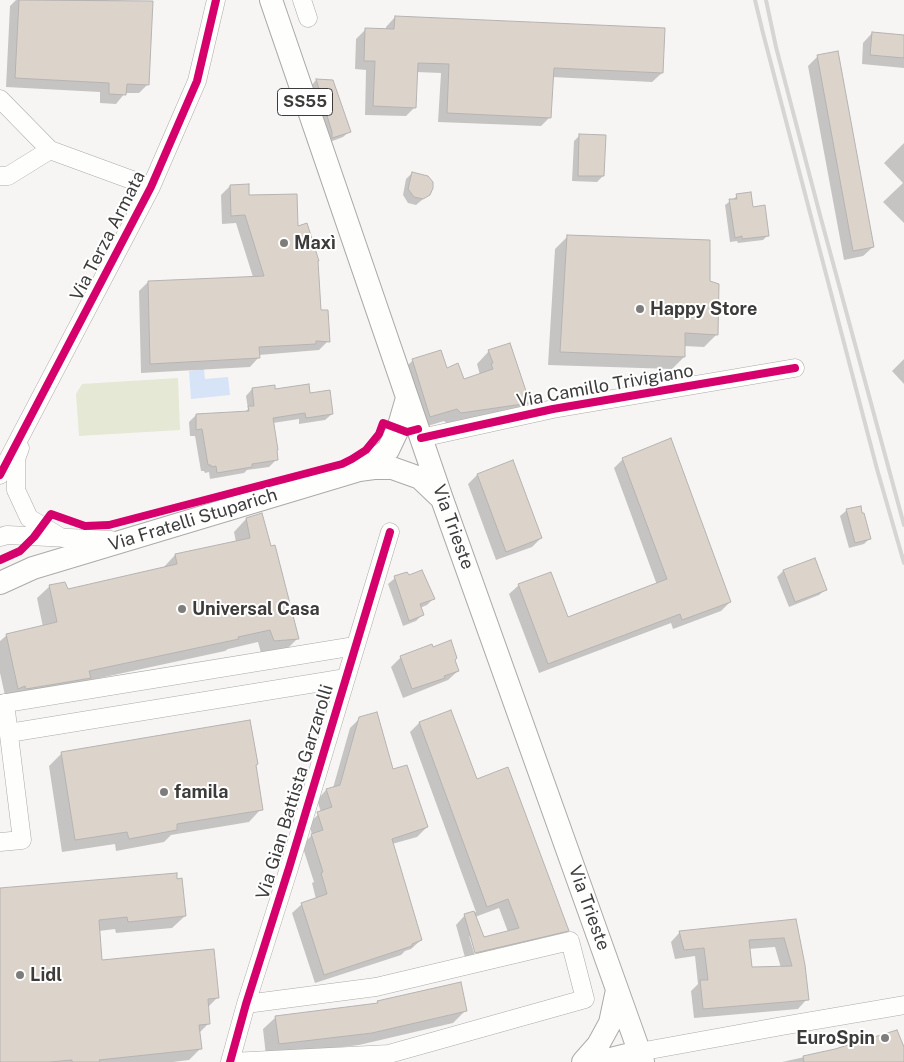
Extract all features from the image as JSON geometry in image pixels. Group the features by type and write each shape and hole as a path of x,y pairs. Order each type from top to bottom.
{"main road":[{"name":"Via Trieste","path":"271,0 442,499 641,1057"},
{"path":"388,450 398,429 407,398"},
{"name":"Via Fratelli Stuparich","path":"0,583 33,568 356,471 388,450 422,438"},
{"path":"356,471 392,468 420,478 442,499"},
{"path":"583,1062 598,1045 610,1023 617,988"},
{"path":"599,1062 641,1057"}],"street":[{"name":"Via Terza Armata","path":"0,475 152,187 197,82 216,0"},
{"path":"302,0 308,18"},
{"name":"Via Terza Armata","path":"0,100 50,150 152,187"},
{"path":"0,176 8,176 50,150"},
{"name":"Via Camillo Trivigiano","path":"422,438 553,409 795,368"},
{"name":"Via Terza Armata","path":"24,431 16,459 16,490 29,518 62,538"},
{"name":"Via Gian Battista Garzarolli","path":"230,1062 390,532"},
{"path":"0,537 7,535 122,541"},
{"path":"0,842 22,840 9,733 3,704 355,646"},
{"path":"9,733 346,678"},
{"path":"230,1062 389,1054 585,999 570,941 376,987 246,1004"},
{"path":"641,1057 782,1026 904,1005"}],"green space":[{"path":"178,378 180,430 79,436 76,394 82,384"}],"water":[{"path":"204,369 205,379 228,377 230,395 191,399 189,371"}],"building":[{"path":"19,0 153,1 149,85 127,84 126,95 109,94 109,83 15,78"},
{"path":"395,16 665,28 663,73 554,68 551,118 447,113 449,64 418,63 416,108 373,106 375,61 364,61 365,28 394,29"},
{"path":"872,32 904,35 904,58 870,55"},
{"path":"838,51 874,247 853,251 817,55"},
{"path":"316,79 333,80 351,132 332,138 332,132"},
{"path":"579,134 606,135 604,176 578,176"},
{"path":"412,172 428,176 433,182 430,195 423,199 414,197 408,189"},
{"path":"249,184 249,195 297,194 298,226 307,223 319,261 321,310 328,310 330,342 316,341 316,344 259,347 260,358 150,364 148,281 264,276 245,215 231,216 230,185"},
{"path":"751,192 753,207 765,205 769,236 742,239 742,236 735,238 729,199 737,199 736,194"},
{"name":"Happy Store","path":"567,235 710,240 710,281 719,284 718,335 685,333 685,357 560,352"},
{"path":"510,343 530,403 461,413 457,409 430,417 412,359 441,350 447,368 458,363 464,379 493,369 491,364 493,363 488,350"},
{"path":"309,384 310,393 330,390 333,414 306,418 305,413 273,418 278,460 252,464 252,467 217,473 216,466 211,467 211,465 208,465 202,429 196,430 196,414 249,411 248,406 254,406 252,388 275,385 275,389"},
{"path":"671,438 731,602 682,620 680,614 548,664 518,584 551,572 568,617 667,579 622,458"},
{"path":"513,460 542,538 506,552 477,474"},
{"path":"861,506 871,539 855,543 846,509"},
{"name":"Universal Casa","path":"262,513 271,546 275,545 299,639 274,641 270,630 238,637 239,639 89,671 91,678 26,689 25,686 18,689 6,634 57,622 49,585 65,582 68,589 177,564 175,554 250,538 246,518"},
{"path":"815,558 827,590 795,602 783,570"},
{"path":"422,570 435,599 420,604 424,615 409,621 394,576 407,572 409,575"},
{"path":"451,640 459,671 444,676 445,678 412,689 400,656 432,644 433,647"},
{"path":"451,710 477,779 508,767 569,931 475,953 464,914 474,911 484,937 519,928 508,899 487,907 419,722"},
{"path":"377,712 393,769 407,765 428,827 392,839 422,940 412,944 412,946 324,975 301,903 327,894 321,873 323,872 311,834 323,830 317,812 332,807 326,789 340,785 359,717"},
{"name":"famila","path":"250,720 258,764 256,765 263,810 177,824 177,830 129,839 127,832 75,840 61,752"},
{"path":"177,873 177,879 182,878 186,916 128,922 127,917 99,920 102,960 214,949 219,998 208,999 210,1024 199,1025 202,1049 99,1060 100,1062 72,1062 72,1060 0,1062 0,888"},
{"path":"796,919 805,965 809,1000 703,1009 700,980 708,980 704,948 684,950 679,931","holes":["784,938 792,966 752,967 749,940"]},
{"path":"461,982 467,1011 372,1033 279,1044 275,1016 378,1003 377,1001"},
{"name":"EuroSpin","path":"897,1030 904,1047 904,1062 804,1062 803,1056 835,1049"}],"railway":[{"path":"755,0 877,469 904,563"},
{"path":"766,0 776,47 820,215 904,525"}],"cycle path":[{"path":"0,475 151,187 197,81 216,0"},
{"path":"421,438 553,409 795,368"},
{"path":"0,560 20,551 34,537 51,514 85,526 109,525 342,464 366,450 379,434 383,423 407,432 418,429"},
{"path":"230,1062 390,532"}],"place":[{"name":"Maxì","path":"284,243"},
{"name":"Happy Store","path":"640,309"},
{"name":"Universal Casa","path":"182,609"},
{"name":"famila","path":"164,792"},
{"name":"Lidl","path":"20,975"},
{"name":"EuroSpin","path":"885,1038"}]}
